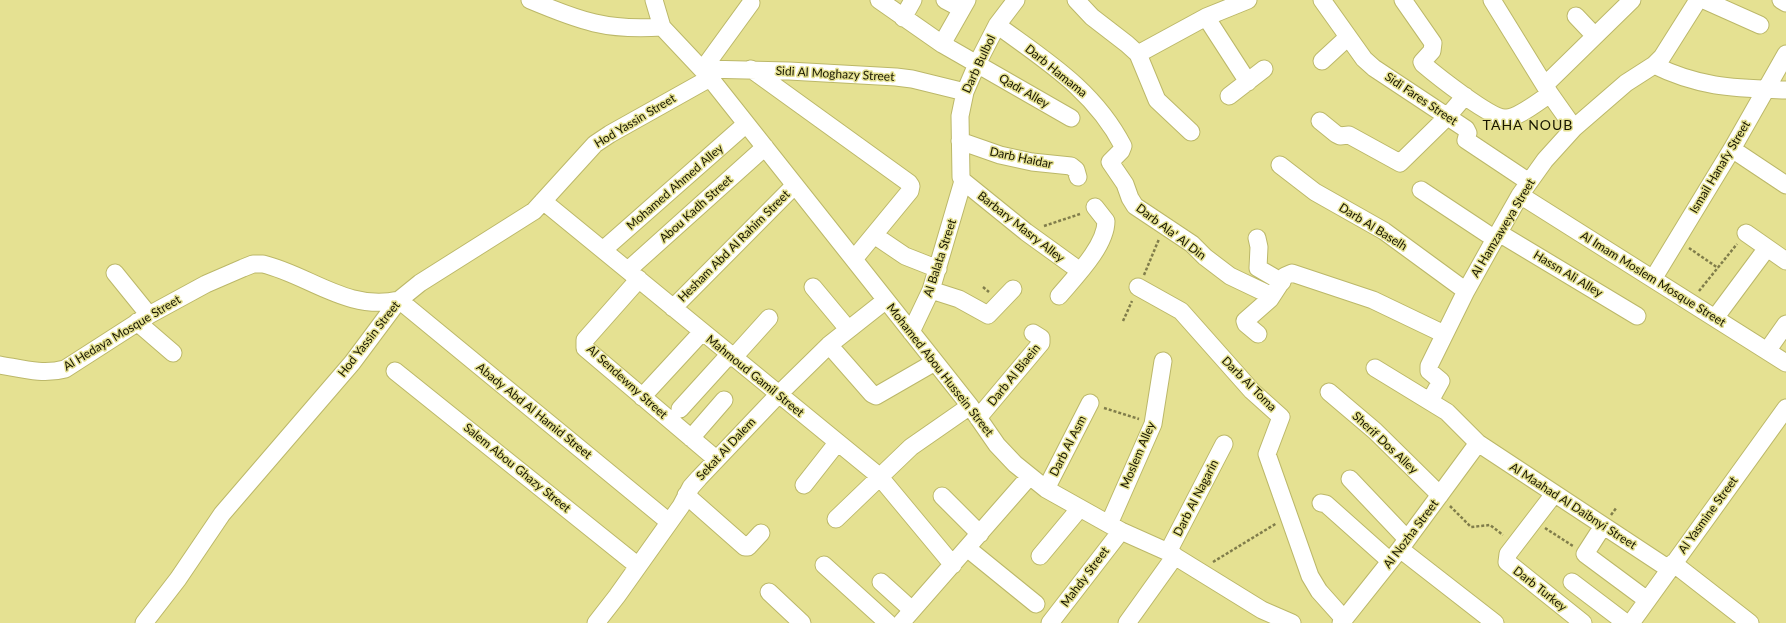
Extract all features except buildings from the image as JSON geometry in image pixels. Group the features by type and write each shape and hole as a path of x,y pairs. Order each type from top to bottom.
{"street":[{"path":"530,0 580,20 607,27 634,29 662,27 654,0"},
{"path":"903,18 913,0"},
{"path":"942,44 964,5 945,0"},
{"name":"Darb Bulbol","path":"963,182 959,169 960,116 965,92 977,64 998,25 1016,0"},
{"path":"1076,0 1092,17 1128,44 1138,54 1157,100 1191,132"},
{"path":"1138,54 1206,17 1248,0"},
{"name":"Sidi Fares Street","path":"1322,0 1364,59 1374,68 1468,131 1466,140 1524,189"},
{"path":"1403,0 1433,43 1432,52 1422,62 1423,64 1465,96 1498,117 1504,118 1515,116 1548,90 1595,36 1632,0"},
{"path":"1492,0 1548,90 1574,128"},
{"name":"Al Hamzaweya Street","path":"1430,401 1441,380 1429,371 1429,366 1466,291 1524,189 1545,160 1574,128 1626,83 1654,65 1662,57 1698,0"},
{"path":"1704,0 1760,25"},
{"path":"1781,0 1786,3"},
{"name":"Qadr Alley","path":"882,1 903,18 942,44 1071,118"},
{"path":"706,74 751,3"},
{"path":"1576,16 1595,36"},
{"path":"1206,17 1248,82"},
{"name":"Darb Hamama","path":"998,25 1078,86 1092,100 1121,143"},
{"name":"Mohamed Abou Hussein Street","path":"662,27 706,74 854,259 974,412 997,444 1029,477 1046,489 1114,527 1172,554 1199,571 1258,617 1292,623"},
{"path":"1322,61 1348,37"},
{"name":"Ismail Hanafy Street","path":"1653,279 1732,148 1786,54"},
{"path":"1654,65 1677,76 1709,85 1786,90"},
{"path":"751,69 911,186 910,191 854,259"},
{"name":"Sidi Al Moghazy Street","path":"706,74 751,69 901,78 965,92"},
{"path":"1229,96 1264,69"},
{"name":"Hod Yassin Street","path":"144,623 178,579 222,514 352,363 399,300 420,283 534,210 595,144 706,74"},
{"path":"1320,121 1336,134 1340,136 1348,135 1400,163 1447,117 1465,96"},
{"name":"Mohamed Ahmed Alley","path":"603,250 746,124"},
{"name":"Darb Haidar","path":"960,141 1000,155 1032,162 1071,166 1076,170 1078,177"},
{"name":"Darb Ala' Al Din","path":"1121,143 1123,148 1110,162 1126,184 1130,198 1136,206 1192,244 1205,257 1230,276 1277,289"},
{"name":"Abou Kadh Street","path":"634,275 765,147"},
{"path":"1732,148 1785,181"},
{"name":"Darb Al Baselh","path":"1280,165 1315,192 1384,231 1466,291"},
{"name":"Barbary Masry Alley","path":"963,182 1026,232 1080,271"},
{"name":"Al Balata Street","path":"911,332 931,290 963,182"},
{"name":"Hesham Abd Al Rahim Street","path":"673,308 795,185"},
{"name":"Al Imam Moslem Mosque Street","path":"1524,189 1568,228 1653,279 1786,363"},
{"name":"Hassn Ali Alley","path":"1422,190 1497,236 1636,316"},
{"name":"Mahmoud Gamil Street","path":"543,201 731,357 879,476 953,565"},
{"path":"1059,296 1080,271 1103,237 1106,228 1106,221 1095,207"},
{"path":"1746,233 1786,261"},
{"path":"874,234 905,256 938,269"},
{"path":"1257,238 1259,252 1258,268 1277,289"},
{"path":"1715,318 1767,248"},
{"name":"Al Hedaya Mosque Street","path":"0,365 38,372 52,372 65,369 143,318 206,284 253,264 272,266 308,282 364,303 387,303 399,300"},
{"path":"115,273 143,318 173,353"},
{"path":"1258,334 1246,324 1245,321 1277,289 1288,273 1301,275 1373,300 1444,334"},
{"name":"Al Sendewny Street","path":"634,275 585,340 585,348 716,459"},
{"name":"Darb Al Toma","path":"1138,287 1181,311 1252,390 1281,417 1267,454 1310,576 1319,591 1342,621"},
{"path":"813,288 848,329"},
{"path":"931,290 959,299 988,315 1013,289"},
{"name":"Abady Abd Al Hamid Street","path":"399,300 669,522"},
{"name":"Sekat Al Dalem","path":"596,623 681,506 686,495 716,459 829,345 886,300"},
{"path":"680,409 769,318"},
{"path":"1767,351 1786,324"},
{"path":"642,397 702,332"},
{"name":"Darb Al Biaein","path":"974,412 1041,342 1041,338 1033,333"},
{"path":"829,345 872,394 876,396 935,362"},
{"name":"Moslem Alley","path":"1114,527 1153,424 1163,361"},
{"name":"Al Maahad Al Daibnyi Street","path":"1375,368 1447,412 1478,443 1603,526 1671,566 1750,623"},
{"name":"Salem Abou Ghazy Street","path":"395,371 638,566"},
{"name":"Sherif Dos Alley","path":"1329,392 1375,431 1440,495"},
{"path":"691,438 724,400"},
{"name":"Darb Al Asm","path":"1046,489 1090,403"},
{"path":"836,519 879,476 911,447 974,412"},
{"name":"Al Yasmine Street","path":"1631,623 1671,566 1784,416"},
{"path":"804,485 837,443"},
{"name":"Al Nozha Street","path":"1342,621 1399,550 1478,443"},
{"name":"Darb Al Nagarin","path":"1132,621 1172,554 1224,444"},
{"path":"901,623 1029,477"},
{"path":"1350,479 1399,550"},
{"name":"Darb Turkey","path":"1554,494 1506,558 1507,562 1583,623"},
{"path":"686,495 745,547 748,547 761,533"},
{"path":"942,496 980,534"},
{"path":"1321,503 1326,504 1399,550 1495,623"},
{"path":"1040,556 1080,508"},
{"path":"1603,526 1585,554 1647,600"},
{"name":"Mahdy Street","path":"1050,623 1114,527"},
{"path":"967,548 1036,604"},
{"path":"824,565 888,623"},
{"path":"881,582 912,610"},
{"path":"1572,582 1626,623"},
{"path":"768,592 802,623"}],"path":[{"path":"1026,232 1080,214"},
{"path":"1690,302 1746,233"},
{"path":"1677,239 1718,268"},
{"path":"1090,403 1153,424"},
{"path":"1440,495 1471,526 1490,525 1516,544"},
{"path":"1199,571 1289,516"},
{"path":"1534,520 1585,554"}],"district":[{"name":"TAHA NOUB","path":"1528,125"}]}
